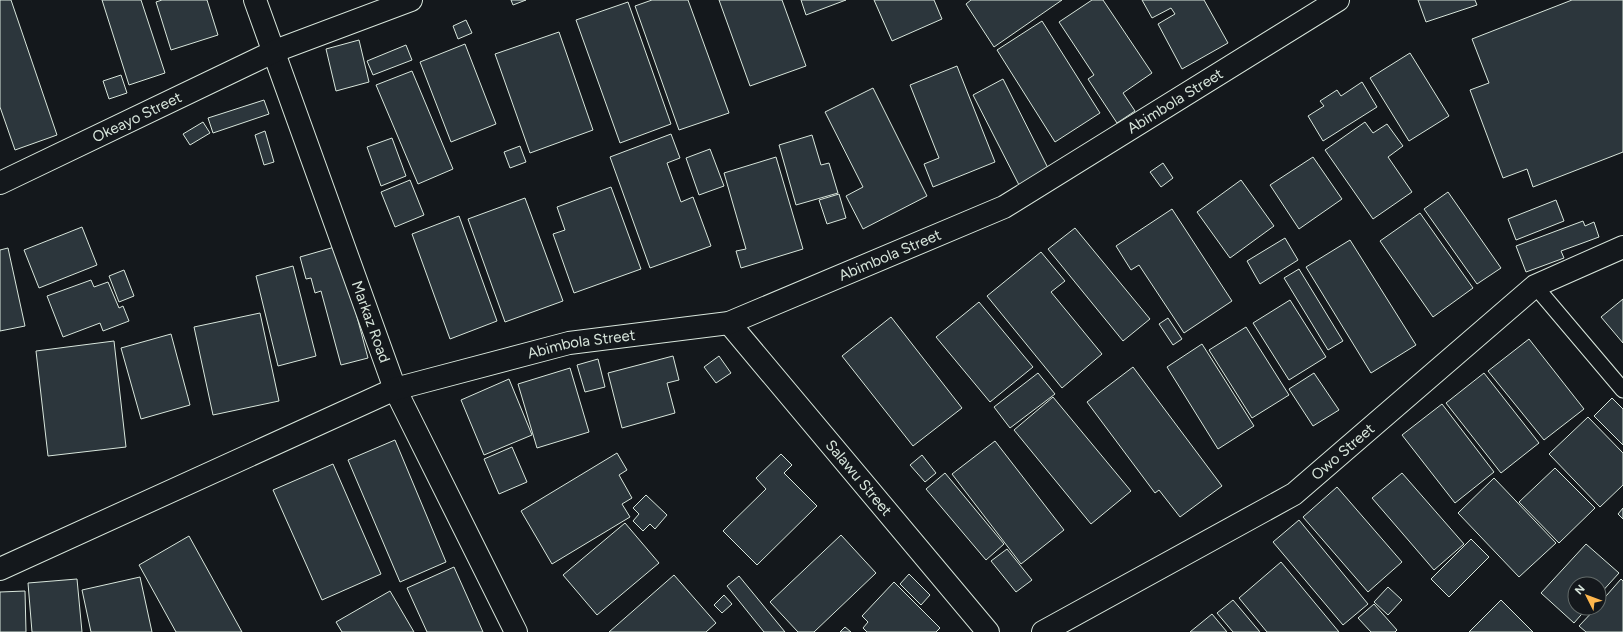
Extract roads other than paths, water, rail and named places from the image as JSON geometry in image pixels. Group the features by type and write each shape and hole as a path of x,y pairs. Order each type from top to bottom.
{"street":[{"name":"Markaz Road","path":"256,0 396,389 516,632"},
{"name":"Okeayo Street","path":"0,183 275,51 411,0"},
{"name":"Abimbola Street","path":"0,569 396,389 569,343 729,323 1004,206 1338,0"},
{"name":"Owo Street","path":"1043,632 1294,494 1535,286 1623,247"},
{"name":"Salawu Street","path":"729,323 988,632"}],"lane":[{"path":"1535,286 1623,390"}]}
